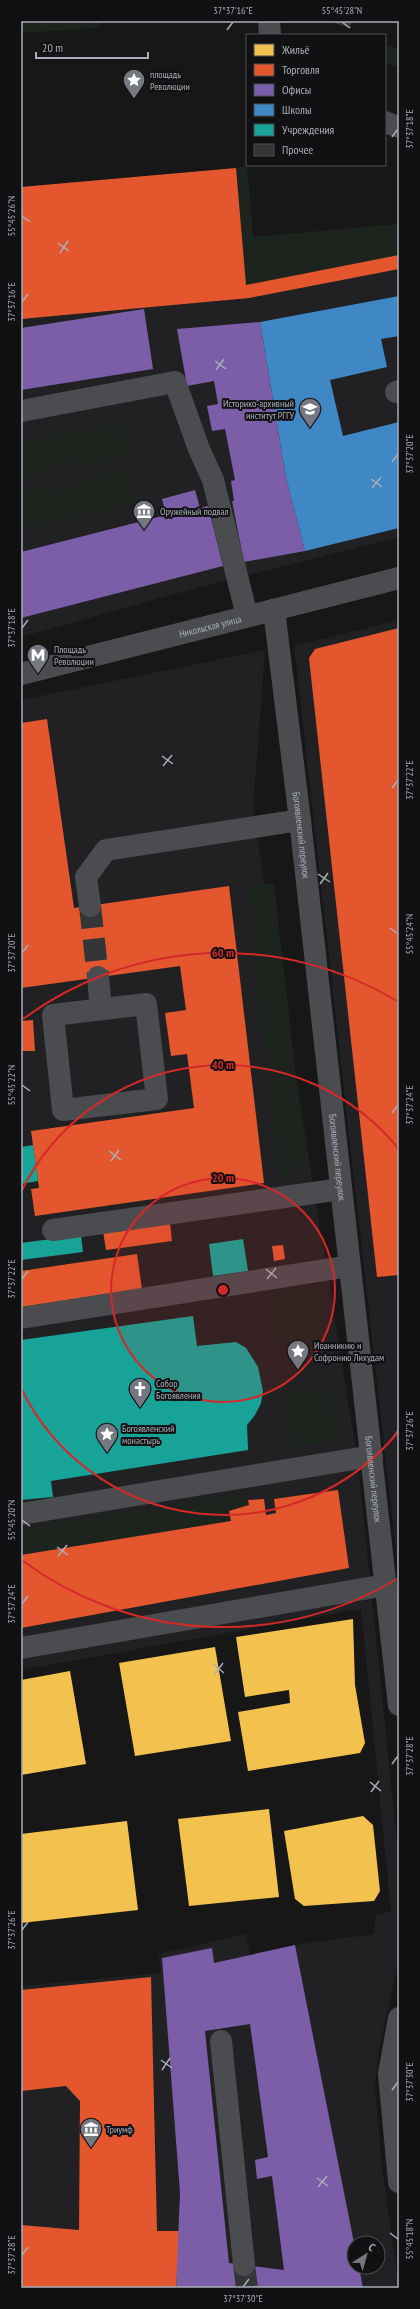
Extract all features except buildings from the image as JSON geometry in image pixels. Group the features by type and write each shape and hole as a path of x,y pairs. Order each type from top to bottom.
{"street":[{"path":"269,21 270,34"},
{"path":"386,122 399,126"},
{"path":"21,411 175,382 199,449 213,480 247,616"},
{"name":"Никольская улица","path":"21,674 399,578"},
{"name":"Богоявленский переулок","path":"274,610 300,820 399,1705"},
{"path":"90,906 86,876 106,850 300,820"},
{"path":"98,977 101,1009"},
{"path":"146,1004 157,1099 64,1110 53,1015 101,1009 146,1004"},
{"path":"53,1230 341,1189"},
{"path":"21,1318 350,1266"},
{"path":"21,1514 372,1456"},
{"path":"21,1648 386,1585"},
{"path":"399,2018 394,2073 399,2182"},
{"path":"221,2041 244,2265"}],"shaded area":[{"path":"21,21 103,21 95,28 21,33"},
{"path":"386,44 399,49 399,68 386,63"},
{"path":"247,167 253,237 399,224 399,537 200,587 21,637 21,187"},
{"path":"247,167 253,237 399,224 399,255 246,285 236,168"},
{"path":"121,423 128,457 76,467 74,459 46,465 48,473 21,478 21,443"},
{"path":"129,471 136,504 21,528 21,492 50,487 52,494 80,488 78,481"},
{"path":"399,620 399,1579 294,646"},
{"path":"265,650 253,811 358,1463 399,1861 399,1961 379,2049 375,2088 383,2175 399,2288 21,2288 21,1986 160,1973 159,1954 246,1934 250,1955 295,1945 374,1934 376,1915 391,1911 361,1609 21,1670 21,700"},
{"path":"274,883 306,1164 290,1166 292,1179 280,1180 247,886"},
{"path":"318,1287 324,1339 281,1344 275,1292"},
{"path":"329,1389 336,1441 293,1446 286,1394"},
{"path":"246,1493 249,1505 229,1510 231,1521 21,1555 21,1529"}],"tunnel":[{"path":"90,906 98,977"},
{"path":"244,2265 247,2288"}],"place":[{"name":"площадь Революции","path":"134,100"},
{"name":"Историко-архивный институт РГГУ","path":"310,428"},
{"name":"Оружейный подвал","path":"144,530"},
{"name":"Площадь Революции","path":"38,674"},
{"name":"Иоанникию и Софронию Лихудам","path":"298,1370"},
{"name":"Собор Богоявления","path":"140,1408"},
{"name":"Богоявленский монастырь","path":"107,1454"},
{"name":"Триумф","path":"91,2148"}]}
